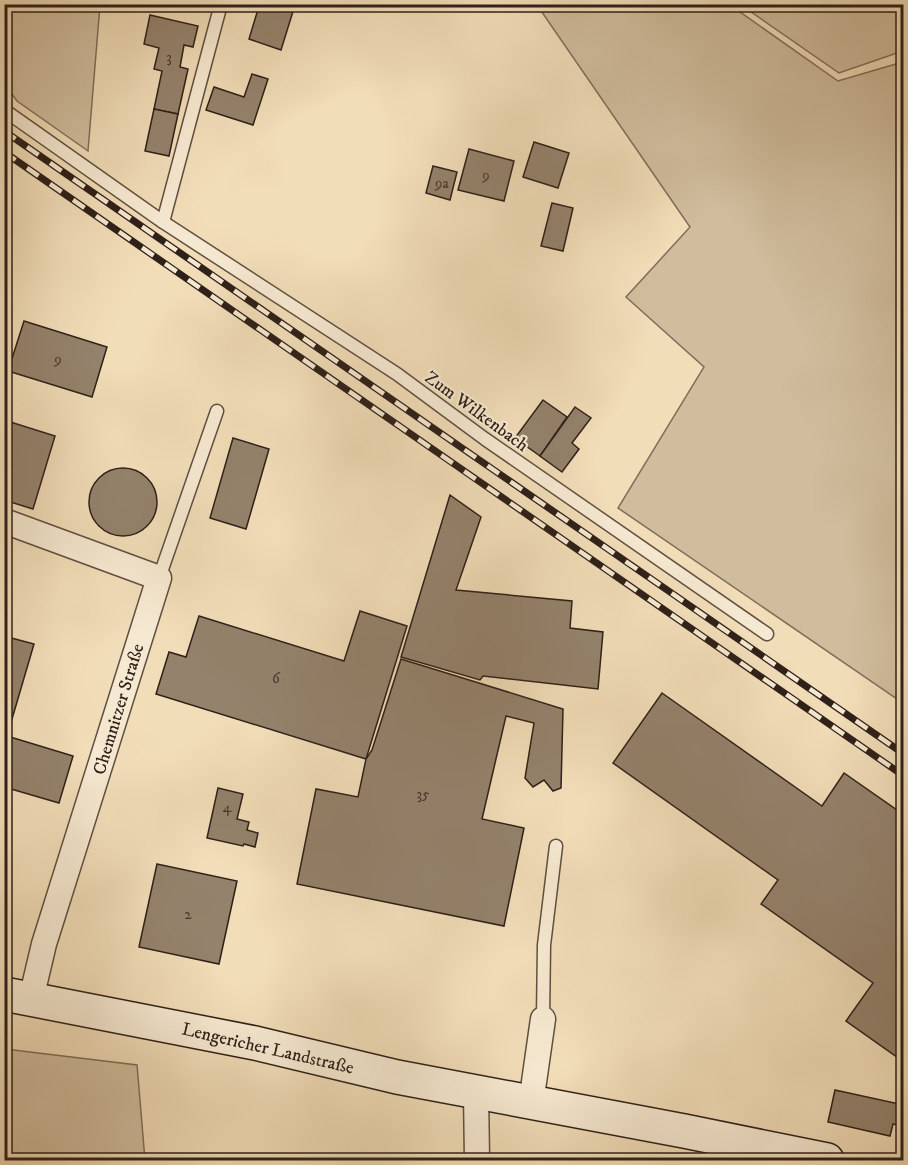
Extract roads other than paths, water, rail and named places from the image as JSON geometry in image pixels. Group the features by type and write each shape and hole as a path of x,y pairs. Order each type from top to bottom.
{"main road":[{"name":"Lengericher Landstraße","path":"18,996 255,1043 397,1077 684,1131 827,1161"}],"street":[{"path":"4,521 159,578"},
{"name":"Chemnitzer Straße","path":"18,996 44,944 159,578"},
{"path":"531,1103 543,1019"},
{"path":"476,1093 477,1161"}],"lane":[{"path":"163,222 221,4"},
{"name":"Zum Wilkenbach","path":"4,110 163,222 397,374 485,440 767,634"},
{"path":"159,578 217,411"},
{"path":"543,1019 544,945 556,846"}],"railway":[{"path":"4,131 904,754"},
{"path":"4,152 904,776"}]}
